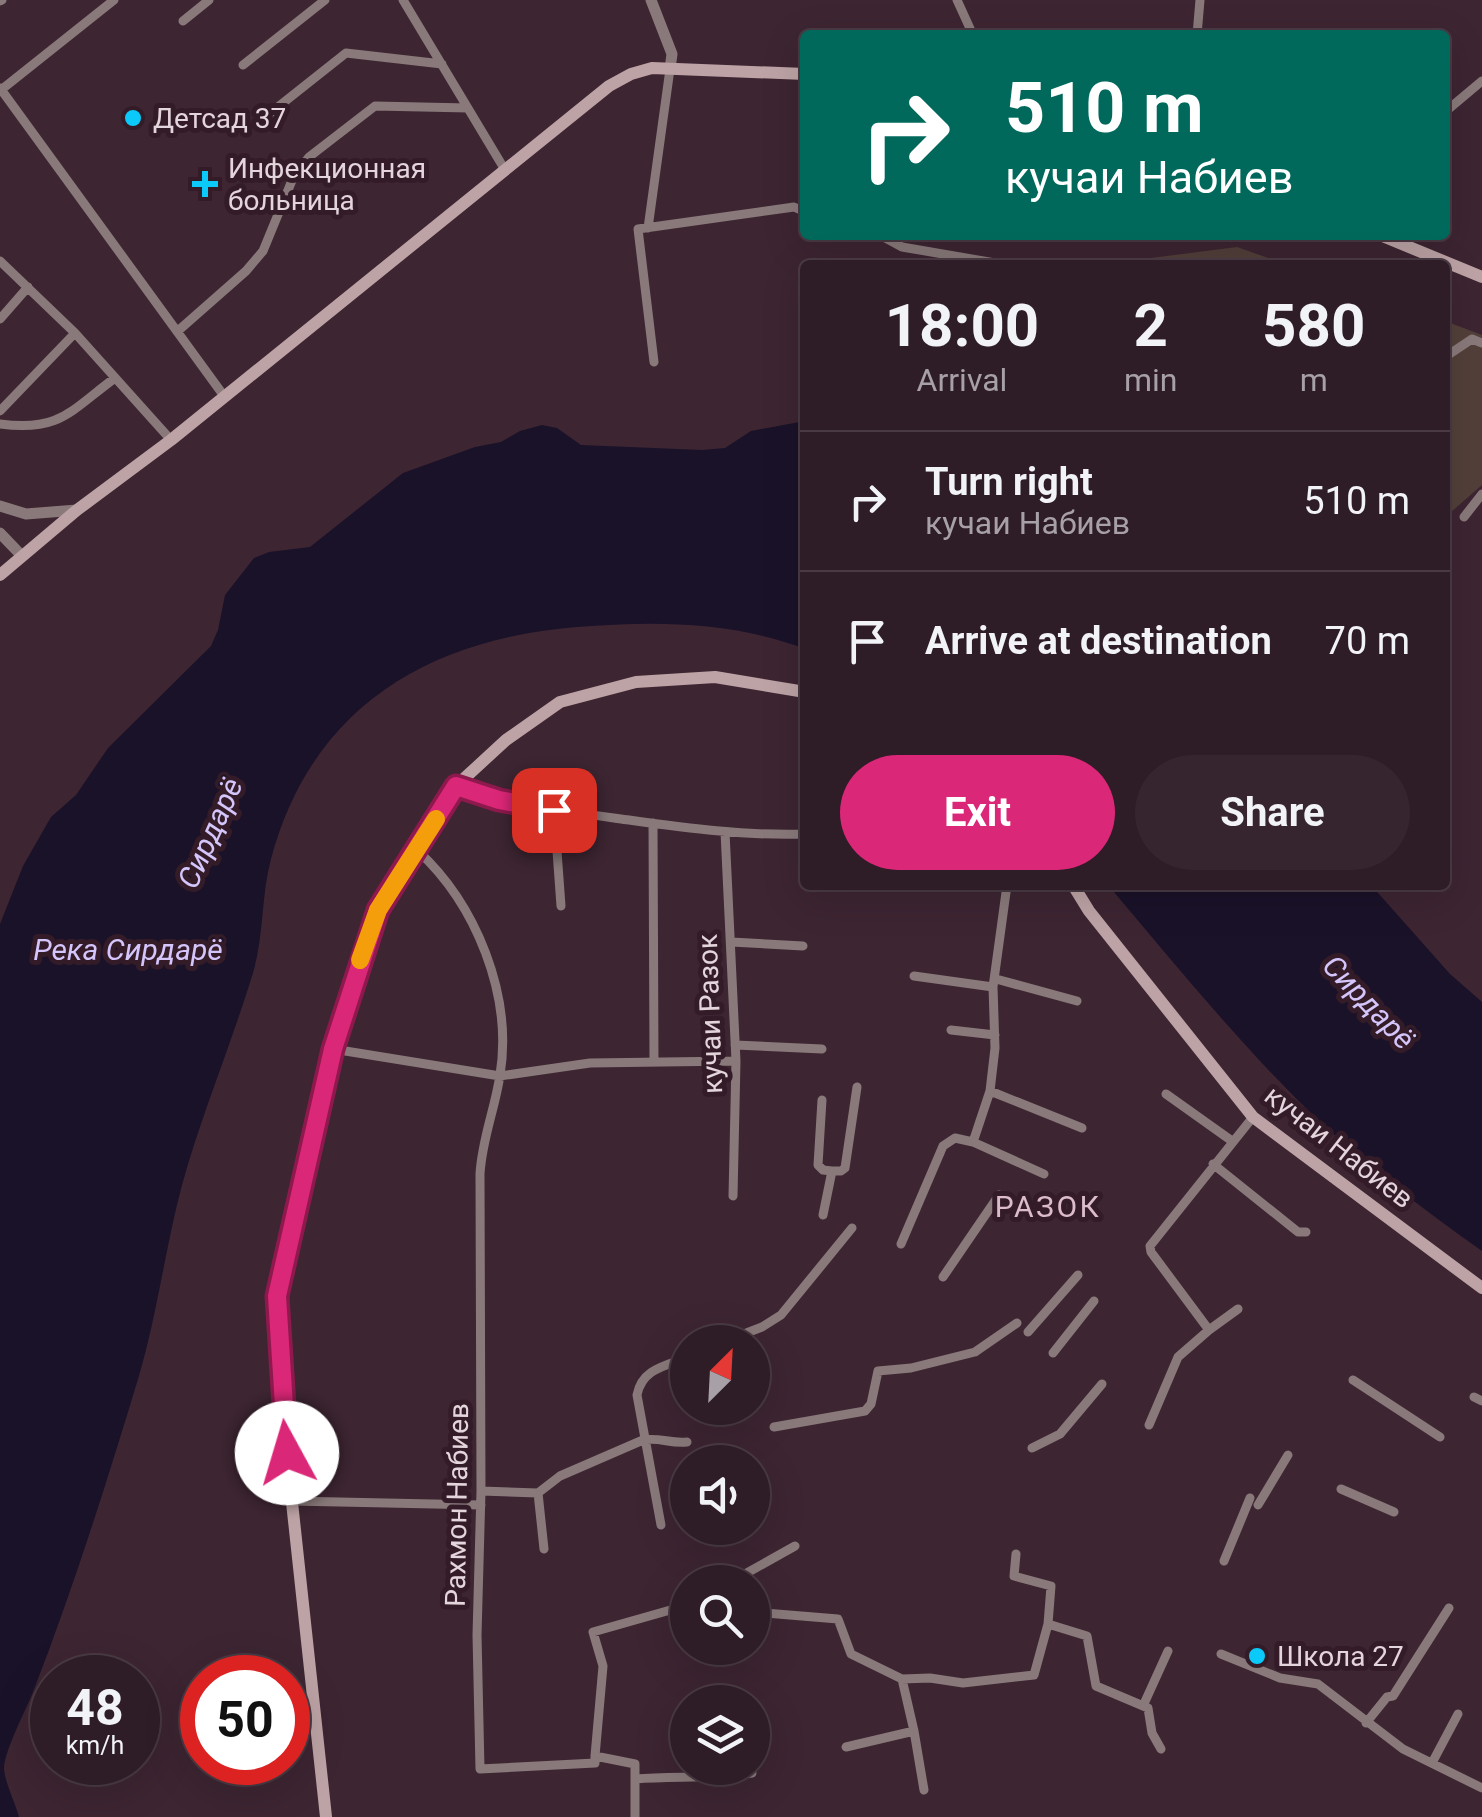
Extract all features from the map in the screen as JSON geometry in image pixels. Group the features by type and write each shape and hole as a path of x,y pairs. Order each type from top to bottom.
{"main road":[{"path":"0,575 609,86 652,68 800,74"},
{"path":"1392,240 1441,260"},
{"path":"1450,264 1482,277"},
{"path":"326,1817 283,1419 277,1296 333,1049 378,910 456,786 506,740 560,702 636,682 715,676 800,691"},
{"name":"кучаи Набиев","path":"1076,890 1253,1116 1482,1288"}],"street":[{"path":"114,0 1,89 224,396"},
{"path":"183,21 209,0"},
{"path":"244,65 324,0"},
{"path":"402,0 505,170"},
{"path":"648,228 672,54 650,0"},
{"path":"958,0 971,30"},
{"path":"1197,30 1200,0"},
{"path":"264,118 346,52 442,64"},
{"path":"1450,108 1482,81"},
{"path":"179,330 246,272 263,251 293,178 310,157 375,106 468,108"},
{"path":"654,362 638,230 794,207 800,210"},
{"path":"889,240 902,247 978,260"},
{"path":"0,261 75,332 171,440"},
{"path":"0,318 28,287"},
{"path":"0,411 75,332"},
{"path":"1450,354 1472,339 1482,343"},
{"path":"0,424 53,424 116,378"},
{"path":"1464,516 1482,494"},
{"path":"0,506 26,514 77,510"},
{"path":"0,533 22,556"},
{"path":"456,786 499,800 554,810 725,832 800,834"},
{"path":"554,810 561,906"},
{"path":"653,823 654,1062"},
{"name":"кучаи Разок","path":"725,832 736,1045 733,1196"},
{"path":"417,850 440,871 472,926 498,988 503,1046 500,1076"},
{"path":"974,1142 990,1091 995,983 1006,890"},
{"path":"731,942 803,946"},
{"path":"914,976 995,983 1077,1002"},
{"path":"951,1030 995,1035"},
{"path":"736,1045 822,1049"},
{"path":"333,1049 500,1076 590,1063 736,1061"},
{"name":"Рахмон Набиев","path":"500,1076 481,1150 477,1635 480,1769 595,1763 595,1756"},
{"path":"822,1100 818,1165 823,1170 841,1172 845,1168 857,1087"},
{"path":"990,1091 1082,1128"},
{"path":"1166,1094 1232,1141"},
{"path":"1209,1330 1150,1246 1253,1116"},
{"path":"901,1244 943,1146 955,1138 974,1142 1044,1174"},
{"path":"1213,1164 1298,1232 1306,1232"},
{"path":"824,1215 832,1170"},
{"path":"943,1277 999,1194"},
{"path":"765,1325 781,1315 852,1228"},
{"path":"1028,1332 1078,1275"},
{"path":"1052,1353 1094,1302"},
{"path":"1150,1425 1178,1356 1238,1310"},
{"path":"774,1427 866,1410 872,1404 878,1371 911,1368 975,1352 1016,1323"},
{"path":"661,1524 637,1395 650,1372 670,1364"},
{"path":"1354,1380 1440,1437"},
{"path":"1032,1448 1060,1434 1102,1384"},
{"path":"481,1491 538,1492 560,1476 643,1440 687,1442"},
{"path":"1224,1562 1254,1501 1288,1455"},
{"path":"1341,1490 1394,1512"},
{"path":"538,1492 544,1549"},
{"path":"292,1502 481,1505"},
{"path":"761,1565 794,1546"},
{"path":"770,1613 838,1619 851,1654 902,1679 963,1683 1034,1675 1048,1624 1051,1586 1014,1576 1016,1554"},
{"path":"1366,1723 1387,1697 1394,1696 1449,1608"},
{"path":"635,1817 636,1764 595,1756 603,1666 594,1632 670,1610"},
{"path":"1048,1624 1086,1636 1096,1686 1148,1708 1152,1733 1160,1749"},
{"path":"1143,1706 1168,1651"},
{"path":"1221,1654 1280,1678 1318,1684 1403,1749 1482,1788"},
{"path":"902,1679 924,1790"},
{"path":"1432,1764 1458,1714"},
{"path":"846,1747 914,1731"},
{"path":"635,1779 670,1776"}],"shaded area":[{"path":"1237,247 1274,260 1135,260"},
{"path":"1450,323 1482,335 1482,485 1451,512"}],"water":[{"name":"Река Сирдарё","path":"800,422 800,647 721,628 664,624 577,627 523,634 472,647 425,666 383,691 346,722 315,761 290,806 271,859 253,973 182,1185 145,1355 114,1458 47,1655 30,1655 30,1699 7,1753 4,1770 19,1817 0,1817 0,924 23,866 51,817 76,795 108,748 211,646 225,595 254,558 310,547 403,473 542,425 557,428 581,445 725,448 751,431"},
{"name":"Сирдарё","path":"1112,890 1375,890 1450,974 1482,1002 1482,1251 1355,1154 1288,1091"}],"slow traffic":[{"path":"360,960 378,910 436,819"}],"place":[{"name":"Детсад 37","path":"133,118"},
{"name":"Инфекционная больница","path":"205,184"},
{"name":"Школа 27","path":"1257,1656"}],"district":[{"name":"РАЗОК","path":"1048,1206"}],"route":[{"path":"287,1453 277,1296 333,1049 378,910 456,786 499,800 554,810"}]}
